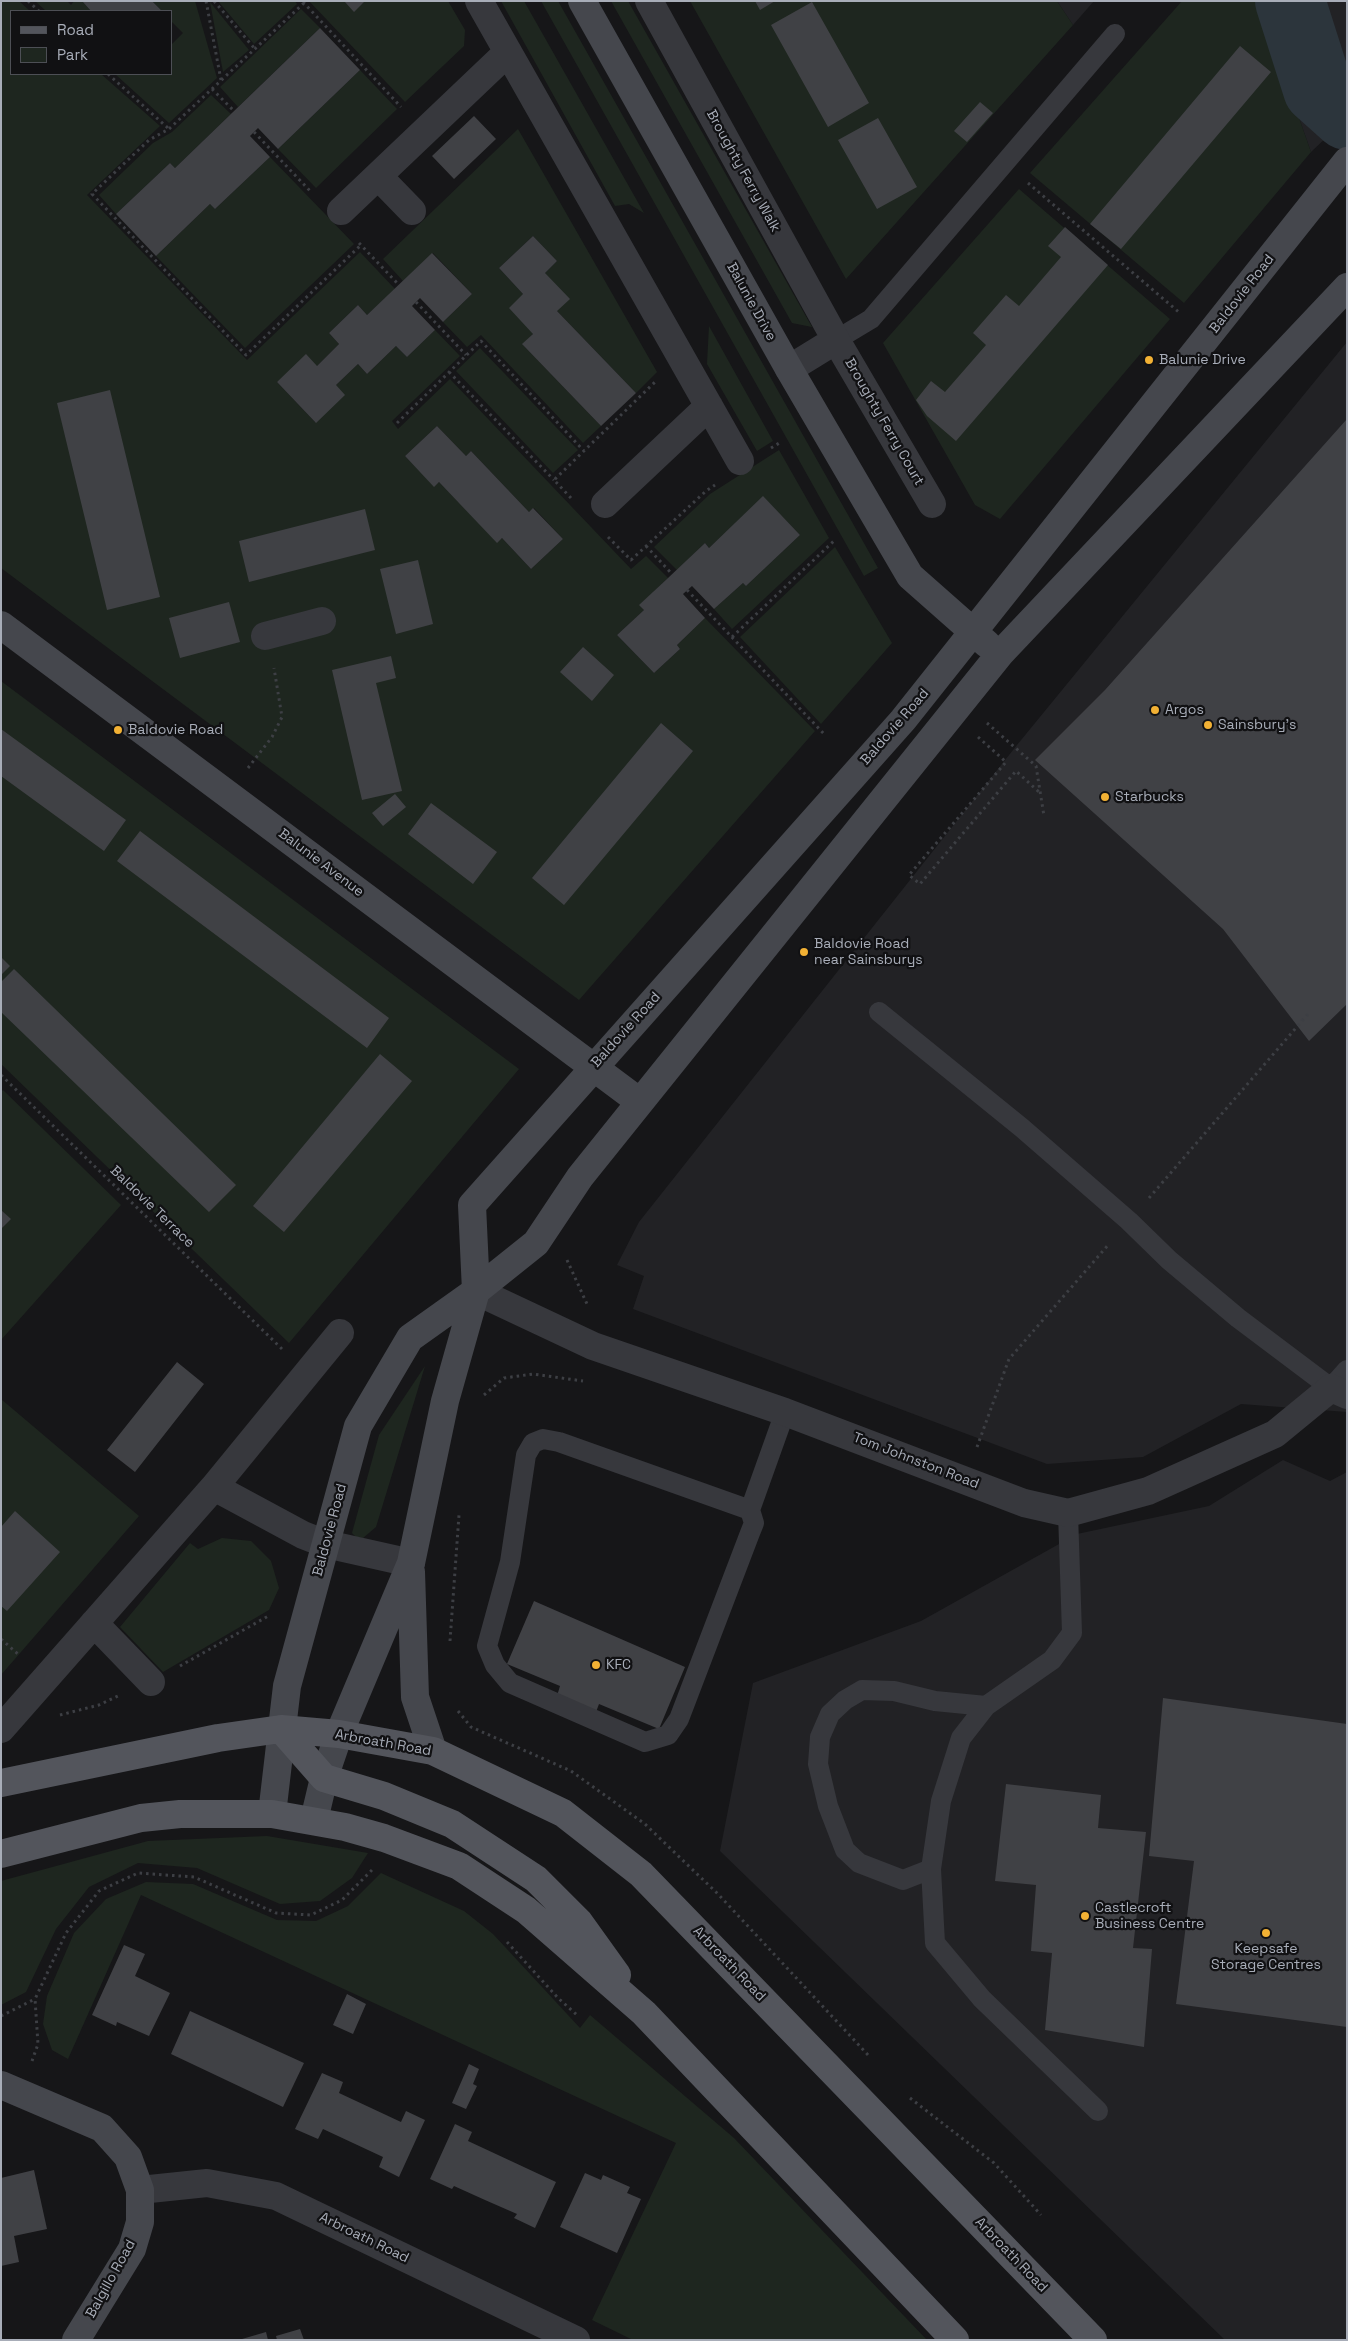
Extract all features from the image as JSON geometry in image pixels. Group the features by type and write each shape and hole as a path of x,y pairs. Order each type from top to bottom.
{"main road":[{"name":"Balunie Drive","path":"582,1 789,370 910,576 1000,654"},
{"name":"Baldovie Road","path":"314,1820 324,1778 339,1734 411,1563 445,1401 476,1291 472,1204 903,720 1347,161"},
{"name":"Baldovie Road","path":"272,1814 287,1686 358,1426 410,1338 476,1291 536,1243 580,1177 1000,654 1347,287"},
{"name":"Balunie Avenue","path":"1,624 640,1102"},
{"name":"Baldovie Road","path":"411,1563 415,1696 433,1751"},
{"name":"Arbroath Road","path":"1,1783 218,1738 281,1729 339,1734 433,1751 564,1813 641,1874 1093,2340"},
{"path":"281,1729 324,1778 384,1796 452,1824 536,1879 579,1922 644,2013"},
{"path":"1,1854 141,1818 180,1814 272,1814 314,1820 384,1838 458,1866 526,1910 644,2013 955,2340"},
{"name":"Balgillo Road","path":"11,2088 102,2128 128,2157 140,2190 140,2222 132,2249 76,2340"}],"street":[{"path":"480,1 740,460"},
{"name":"Broughty Ferry Walk","path":"649,1 836,340"},
{"path":"341,211 508,52"},
{"path":"378,176 412,211"},
{"path":"789,370 836,340"},
{"name":"Broughty Ferry Court","path":"836,340 932,504"},
{"path":"605,504 709,406"},
{"path":"265,636 322,621"},
{"name":"Tom Johnston Road","path":"476,1291 593,1346 785,1412 1024,1503 1068,1513 1148,1491 1275,1434 1342,1384"},
{"path":"1,1729 214,1487 340,1334"},
{"path":"214,1487 304,1535 326,1544 411,1563"},
{"path":"94,1623 151,1682"},
{"name":"Arbroath Road","path":"140,2190 207,2183 276,2196 576,2340"}],"lane":[{"path":"836,340 871,320 1115,34"},
{"path":"879,1012 1022,1128 1129,1221 1169,1260 1238,1318 1342,1384"},
{"path":"750,1510 559,1442 543,1439 533,1443 526,1455 510,1562 487,1646 495,1666 510,1683 645,1742 668,1735 679,1719 754,1523 750,1510 785,1412"},
{"path":"1068,1513 1072,1633 1052,1660 986,1706 961,1738 941,1801 931,1869 935,1942 982,1999 1098,2112"},
{"path":"931,1869 903,1880 859,1863 845,1850 828,1806 818,1764 820,1737 830,1714 845,1700 862,1690 894,1691 935,1701 986,1706"}],"path":[{"path":"28,1 38,10"},
{"path":"206,1 221,80"},
{"path":"214,1 255,49"},
{"path":"361,244 246,355 92,194 149,140 169,129 303,2 424,132"},
{"path":"109,75 169,129"},
{"path":"212,89 234,111"},
{"path":"1004,164 1208,337"},
{"path":"416,302 466,355"},
{"path":"397,423 481,341 584,451"},
{"path":"449,372 554,480"},
{"path":"732,637 836,539"},
{"path":"646,546 672,574"},
{"path":"687,590 825,734"},
{"path":"227,794 272,737 282,716 280,698 265,636"},
{"path":"980,728 992,714"},
{"path":"985,721 1036,766 1044,816"},
{"path":"974,734 1006,762 909,876 920,884 1016,771 1039,792"},
{"name":"Baldovie Terrace","path":"1,1076 287,1354"},
{"path":"565,1257 588,1306 593,1346"},
{"path":"11,2088 38,2044 35,1999 66,1933 100,1892 138,1873 194,1877 276,1913 311,1915 342,1900 376,1866"},
{"path":"503,1938 558,1998 578,2015"},
{"path":"1,2016 35,1999"}],"shaded area":[{"path":"1057,1 1094,1 1073,25"},
{"path":"1258,1 1347,1 1347,118 1311,152"},
{"path":"1347,342 1347,1412 1241,1404 1143,1457 1047,1464 633,1309 644,1276 617,1265 639,1222 1017,745"},
{"path":"1283,1460 1330,1481 1347,1472 1347,2340 1225,2340 720,1851 753,1683 921,1621 1077,1534 1209,1506"}],"green space":[{"path":"1,1 19,1 29,10 10,10 10,75 102,75 160,126 87,195 247,360 360,252 395,289 367,315 358,305 329,333 339,344 317,366 277,382 315,422 336,385 358,364 367,374 396,346 407,357 435,330 460,356 392,421 398,429 450,379 631,569 646,556 668,578 640,605 644,610 617,635 654,673 680,649 677,645 705,618 815,731 579,1000 1,568","holes":["437,426 466,456 471,451 529,512 534,508 563,539 531,569 502,538 497,542 439,482 434,486 405,456"]},
{"path":"35,1 67,1 71,5 74,1 82,1 90,10 45,10"},
{"path":"152,1 195,1 217,78 169,123 116,75 172,75 172,44 183,33 172,22 172,10 161,10"},
{"path":"218,1 295,1 297,4 254,44"},
{"path":"309,1 344,1 354,11 365,1 448,1 465,30 464,46 405,102"},
{"path":"501,1 524,1 644,213 629,204 615,206"},
{"path":"541,1 558,1 878,568 864,576"},
{"path":"611,1 628,1 812,327 792,323"},
{"path":"690,1 1057,1 1073,25 846,279"},
{"path":"1182,1 1258,1 1311,152 1184,303 1030,173"},
{"path":"210,2 249,50 223,72"},
{"path":"301,9 320,28 238,107 220,87"},
{"path":"360,70 397,109 316,188 278,149"},
{"path":"211,95 231,114 175,168 170,163 116,214 99,195 153,143 172,132"},
{"path":"518,129 657,372 636,393 557,311 545,273 557,261 533,236 499,268 523,294 533,334 523,345 601,426 583,443 481,335 467,347 443,322 472,294 433,253 403,281 383,259"},
{"path":"270,157 354,244 245,348 156,256 210,204 215,209"},
{"path":"1019,189 1170,319 1000,519 975,505 883,343"},
{"path":"709,326 773,441 757,451 707,364"},
{"path":"480,348 578,450 553,473 456,371"},
{"path":"779,450 829,538 732,629 714,609 743,583 746,586 800,535 763,497 709,548 705,543 677,570 654,547 710,494"},
{"path":"835,547 892,643 821,724 740,637"},
{"path":"1,681 519,1069 289,1343 1,1064"},
{"path":"3,1090 121,1205 1,1340 1,1229 10,1219 1,1210 1,1092"},
{"path":"425,1366 376,1527 363,1538 356,1537 352,1533 379,1435"},
{"path":"1,1399 139,1516 1,1675"},
{"path":"222,1538 251,1541 271,1561 279,1588 269,1610 163,1672 120,1627 190,1543 198,1549"},
{"path":"267,1836 368,1853 352,1878 320,1901 280,1904 197,1868 138,1863 89,1887 56,1929 26,1992 1,2005 1,1881 148,1841"},
{"path":"381,1873 464,1911 493,1934 580,2028 590,2015 734,2138 927,2340 633,2340 592,2320 676,2143 141,1895 68,2059 52,2050 43,2024 47,1996 74,1933 106,1899 146,1882 193,1884 277,1920 316,1921 348,1906"}],"building":[{"path":"82,1 152,1 161,10 90,10"},
{"path":"344,1 365,1 354,12"},
{"path":"755,1 775,1 760,10"},
{"path":"812,2 869,103 828,127 771,25"},
{"path":"320,28 360,70 278,149 258,128 250,136 270,157 215,209 210,204 156,256 116,214 170,163 175,168"},
{"path":"1240,46 1271,72 1121,249 1090,224"},
{"path":"980,102 993,113 967,142 954,131"},
{"path":"474,116 496,139 454,179 432,156"},
{"path":"878,118 917,187 877,209 838,140"},
{"path":"1065,227 1108,265 956,441 927,416 916,400 931,381 945,392 986,345 973,333 1006,295 1019,306 1061,257 1048,246"},
{"path":"533,236 557,261 545,273 570,299 557,311 636,393 601,426 522,344 533,334 509,308 523,294 499,268"},
{"path":"432,253 472,294 443,322 420,298 412,306 435,330 407,357 396,346 367,374 358,364 336,385 345,395 316,423 277,382 306,354 317,366 339,344 329,333 358,305 367,315"},
{"path":"110,390 160,597 107,610 57,403"},
{"name":"Sainsbury's","path":"1347,419 1347,1004 1309,1041 1223,929 1035,760 1105,690"},
{"path":"437,426 466,456 471,451 529,512 533,508 563,539 531,569 502,538 497,543 439,482 434,487 405,456"},
{"path":"763,496 800,535 746,586 743,583 714,609 692,586 683,594 705,618 677,645 680,649 654,673 617,635 644,610 639,605 705,543 709,548"},
{"path":"365,509 375,550 249,582 239,541"},
{"path":"418,560 433,624 396,634 380,569"},
{"path":"229,602 240,642 180,658 169,618"},
{"path":"583,647 614,675 592,701 560,672"},
{"path":"391,656 396,678 376,683 402,791 362,800 332,670"},
{"path":"661,723 693,751 564,905 532,878"},
{"path":"1,729 126,820 104,851 1,776"},
{"path":"395,794 406,807 383,826 372,813"},
{"path":"431,803 497,852 473,884 408,834"},
{"path":"140,831 389,1018 367,1048 117,861"},
{"path":"1,957 10,966 1,975"},
{"path":"14,969 236,1185 209,1212 1,1012 1,982"},
{"path":"380,1054 412,1081 284,1232 253,1206"},
{"path":"1,1210 11,1219 1,1229"},
{"path":"177,1362 204,1384 135,1472 107,1450"},
{"path":"15,1511 60,1552 7,1611 1,1606 1,1527"},
{"name":"KFC","path":"534,1601 685,1667 659,1729 599,1704 596,1712 557,1696 560,1686 507,1664"},
{"name":"Keepsafe Storage Centres","path":"1163,1698 1347,1724 1347,2027 1176,2004 1194,1861 1149,1856"},
{"name":"Castlecroft Business Centre","path":"1006,1784 1101,1795 1098,1828 1146,1832 1133,1948 1152,1949 1144,2047 1045,2030 1052,1953 1031,1951 1036,1885 995,1881"},
{"path":"124,1945 145,1954 135,1976 170,1993 149,2036 117,2022 116,2026 92,2015"},
{"path":"347,1994 366,2004 353,2034 333,2025"},
{"path":"190,2011 304,2063 283,2107 171,2054"},
{"path":"469,2064 479,2069 473,2084 477,2086 466,2109 452,2103"},
{"path":"322,2073 343,2082 339,2093 401,2122 406,2111 425,2120 399,2177 379,2167 383,2157 323,2129 318,2139 295,2129"},
{"path":"455,2124 472,2132 468,2141 556,2182 535,2228 514,2218 517,2214 454,2186 452,2189 430,2179"},
{"path":"34,2170 47,2229 14,2236 19,2262 1,2266 1,2178"},
{"path":"585,2173 601,2180 603,2175 630,2187 627,2193 641,2199 617,2253 560,2227"},
{"path":"300,2329 304,2340 277,2340 276,2336"},
{"path":"266,2332 268,2340 242,2340 242,2339"}],"waterway":[{"path":"1290,1 1318,89 1347,115"}],"place":[{"name":"Balunie Drive","path":"1149,360"},
{"name":"Argos","path":"1155,710"},
{"name":"Sainsbury's","path":"1208,725"},
{"name":"Baldovie Road","path":"118,730"},
{"name":"Starbucks","path":"1105,797"},
{"name":"Baldovie Road near Sainsburys","path":"804,952"},
{"name":"KFC","path":"596,1665"},
{"name":"Castlecroft Business Centre","path":"1085,1916"},
{"name":"Keepsafe Storage Centres","path":"1266,1933"}]}
